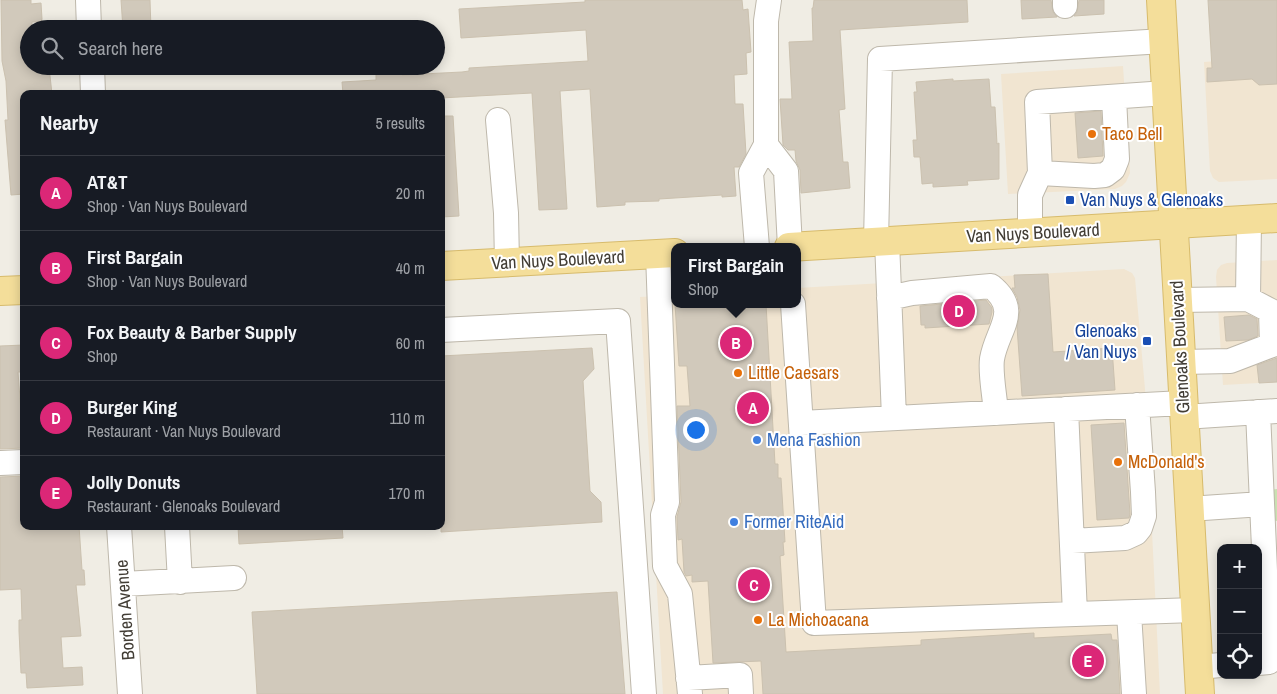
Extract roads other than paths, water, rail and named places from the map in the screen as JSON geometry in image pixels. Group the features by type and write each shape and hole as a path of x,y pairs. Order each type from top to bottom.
{"main road":[{"name":"Glenoaks Boulevard","path":"1161,0 1195,610 1209,666 1200,694"},
{"name":"Van Nuys Boulevard","path":"801,246 1277,218"},
{"name":"Van Nuys Boulevard","path":"445,266 666,254"},
{"path":"0,291 20,290"}],"street":[{"path":"88,0 89,20"},
{"path":"757,243 752,173 766,145 766,21 769,0"},
{"path":"894,418 889,298 882,242 880,59 1163,41"},
{"path":"92,75 93,90"},
{"path":"1030,233 1030,195 1040,173 1037,102 1166,93"},
{"path":"1040,173 1094,176 1105,175 1113,169 1117,159 1114,97"},
{"path":"498,120 506,214 506,262"},
{"path":"766,145 786,171 789,243"},
{"path":"1248,300 1249,220"},
{"path":"666,254 667,502 663,515 665,566 680,594 689,686 740,675 741,694"},
{"path":"889,298 912,293 991,286 1002,294 1007,308 1006,323 996,342 992,361 996,413"},
{"path":"1178,300 1248,300 1271,311 1272,345 1230,361 1182,362"},
{"path":"794,308 814,623 1195,610"},
{"path":"445,330 618,321 644,694"},
{"path":"801,423 1137,405 1184,410 1267,412 1262,504 1269,662 1262,663"},
{"path":"1072,541 1125,538 1136,533 1140,528 1144,516 1144,500 1137,405"},
{"path":"1066,409 1075,614"},
{"path":"0,463 20,462"},
{"path":"1189,509 1262,504"},
{"name":"Borden Avenue","path":"119,530 130,694"},
{"path":"177,530 180,582"},
{"path":"123,584 234,578"},
{"path":"1130,612 1134,694"}],"place":[{"name":"Taco Bell","path":"1092,134"},
{"name":"Van Nuys & Glenoaks","path":"1070,200"},
{"name":"Burger King","path":"959,311"},
{"name":"Glenoaks / Van Nuys","path":"1147,341"},
{"name":"First Bargain","path":"736,343"},
{"name":"Little Caesars","path":"738,373"},
{"name":"AT&T","path":"753,408"},
{"name":"Mena Fashion","path":"757,440"},
{"name":"McDonald's","path":"1118,462"},
{"name":"Former RiteAid","path":"734,522"},
{"name":"Fox Beauty & Barber Supply","path":"754,585"},
{"name":"La Michoacana","path":"758,620"},
{"name":"Jolly Donuts","path":"1088,661"}]}
